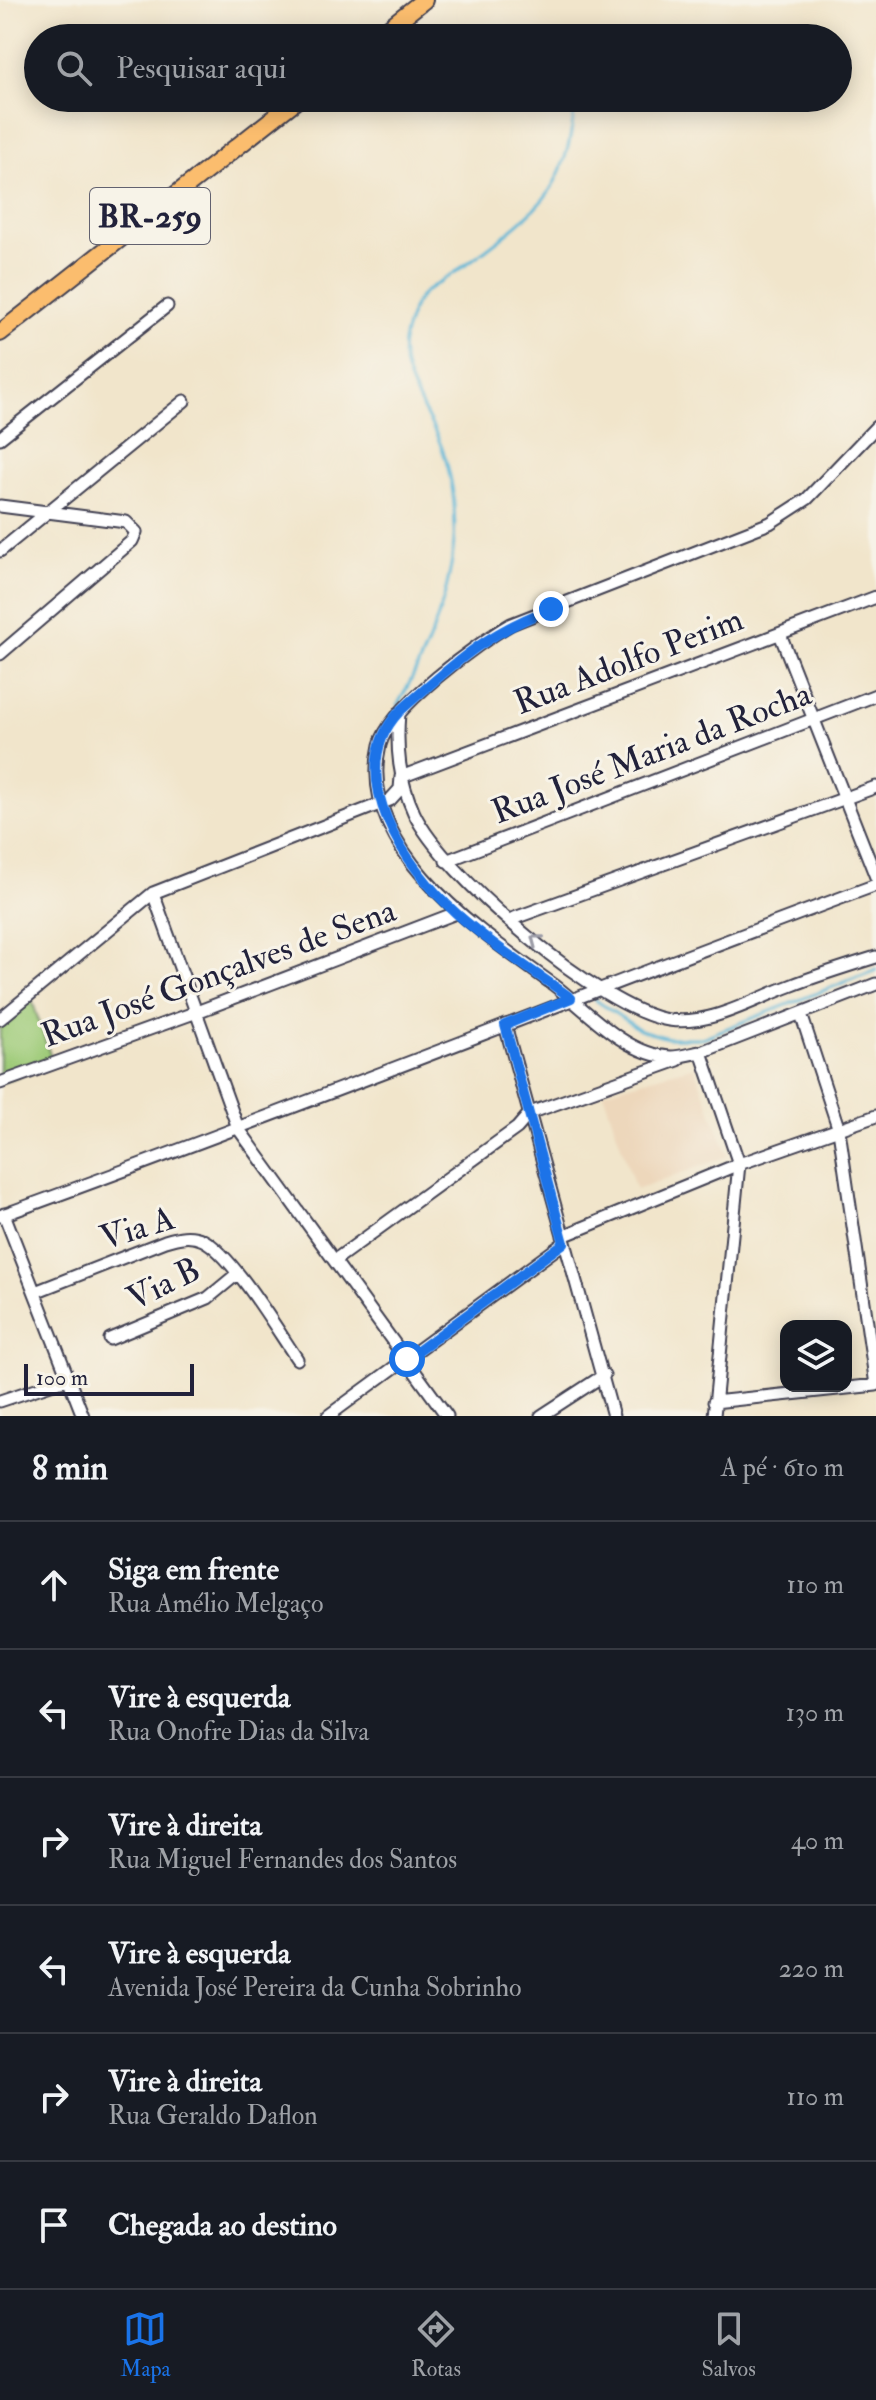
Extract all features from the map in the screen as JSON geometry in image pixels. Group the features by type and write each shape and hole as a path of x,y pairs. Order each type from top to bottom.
{"highway":[{"path":"394,24 424,0"},
{"name":"BR-259","path":"0,333 281,112"}],"street":[{"path":"0,438 167,306"},
{"path":"0,551 184,401"},
{"path":"701,1052 671,1057 653,1053 611,1032 571,998 456,913 398,839 380,805 379,747 389,723 399,712 483,640 511,624 788,513 807,499 876,427"},
{"path":"0,506 126,522 135,528 132,541 0,654"},
{"name":"Rua Adolfo Perim","path":"401,777 876,597"},
{"path":"780,634 876,877"},
{"name":"Rua José Maria da Rocha","path":"446,861 876,695"},
{"path":"399,712 396,753 401,777 414,814 446,861 479,896 509,920 599,987 649,1015 668,1020 706,1019 876,957"},
{"path":"0,1019 153,893 380,805 396,794 401,777"},
{"path":"509,920 876,787"},
{"path":"83,1416 2,1215 238,1128 599,987 876,885"},
{"path":"153,893 238,1128 447,1416"},
{"name":"Rua José Gonçalves de Sena","path":"0,1083 456,913"},
{"path":"335,1260 517,1128 530,1113 701,1052 876,984"},
{"path":"714,1402 876,1385 839,1130 801,1014"},
{"path":"505,1025 613,1416"},
{"path":"701,1052 739,1164 714,1416"},
{"path":"328,1416 563,1240 739,1164 876,1116"},
{"name":"Via A","path":"35,1292 180,1236 207,1242 237,1274 297,1359"},
{"name":"Via B","path":"110,1339 208,1298 237,1274"},
{"path":"541,1416 604,1375"},
{"path":"0,1401 69,1378"}],"shaded area":[{"path":"694,1066 728,1156 636,1190 603,1092"}],"green space":[{"path":"30,994 53,1064 0,1083 0,1019"}],"waterway":[{"path":"398,704 429,642 449,575 454,541 454,506 449,472 438,438 413,389 404,362 402,349 408,322 422,294 505,234 542,201 565,157 574,112"},
{"path":"591,997 640,1030 668,1038 702,1038 876,970"}],"route":[{"path":"407,1359 564,1243 505,1025 571,998 456,913 422,873 398,839 380,805 377,781 379,747 389,723 399,712 483,640 511,624 551,609"}]}
